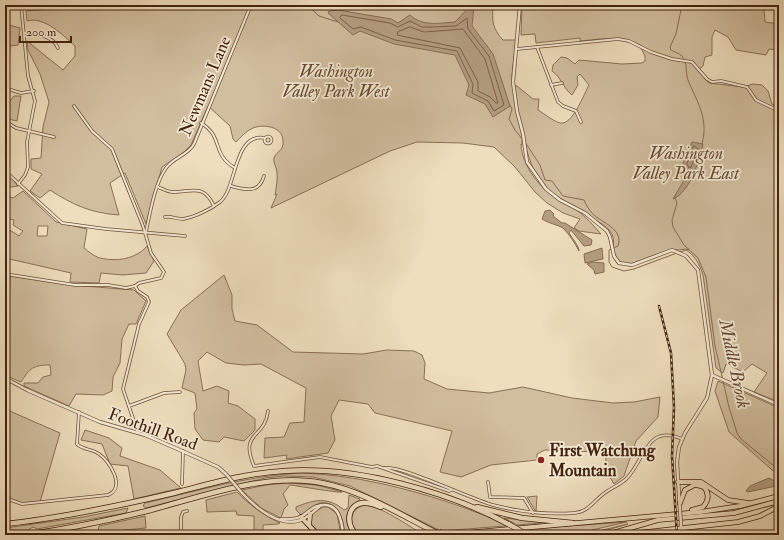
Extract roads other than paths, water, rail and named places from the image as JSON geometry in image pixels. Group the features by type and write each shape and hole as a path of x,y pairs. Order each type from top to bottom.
{"highway":[{"path":"5,524 88,512 246,476 290,470 320,470 357,474 513,516 573,523"},
{"path":"25,535 102,522 252,484 277,480 306,481 335,486 364,496 426,528 439,534 446,535"},
{"path":"678,482 682,484 696,484 706,490 708,500 701,508 687,511 684,514"},
{"path":"678,482 702,482 728,500 750,504"},
{"path":"680,505 685,490 696,484"},
{"path":"439,534 684,514 750,504 779,496"},
{"path":"449,499 510,525 526,535"},
{"path":"600,535 605,535 658,520 734,513 779,502"},
{"path":"357,535 351,529 349,521 350,514 355,506 367,503 390,510"},
{"path":"620,535 681,525 745,520 779,506"},
{"path":"309,526 310,514"},
{"path":"302,518 318,535"}],"street":[{"path":"18,184 25,175 28,167 27,142 35,101 34,91 28,76 21,5"},
{"name":"Newmans Lane","path":"146,233 158,187 166,168 174,160 186,154 192,147 251,5"},
{"path":"520,5 514,82 517,111 527,162 543,186 555,197 585,213 605,230 610,237 613,252 619,263 629,266 662,252 678,252 691,260 699,273 712,374 707,398 682,439 678,455 681,535"},
{"path":"24,33 42,36 58,48"},
{"path":"517,49 618,39 629,41 651,52 692,62 707,79 712,82 721,82 747,87 756,100 779,112"},
{"path":"537,47 551,85 560,104 576,111 581,122"},
{"path":"551,85 562,83"},
{"path":"11,90 21,93 34,91"},
{"path":"5,378 6,274 74,285 108,285 126,288 135,286 139,283 161,278 164,275 162,267 151,253 146,233 112,149 92,131 74,106"},
{"path":"5,121 16,128 54,137"},
{"path":"201,123 210,129 215,135 223,159 235,168"},
{"path":"165,217 185,218 214,206 224,198 231,186 240,155 247,145 258,138 265,138"},
{"path":"5,171 62,223 185,236"},
{"path":"231,186 252,190 258,187 264,176"},
{"path":"158,187 173,192 197,190 207,195 214,206"},
{"path":"135,286 138,291 147,297 149,302 139,324 124,385 124,391 138,433"},
{"path":"712,374 726,382 779,405"},
{"name":"Foothill Road","path":"5,378 26,390 100,422 138,433 183,451 218,468 226,474 242,493 260,510 281,520 292,522 302,518"},
{"path":"129,406 164,393 180,392"},
{"path":"268,411 264,426 250,440 249,446 254,466 320,457 385,468 493,505 533,513 548,514 583,511 591,506 606,491 628,477 644,450 654,439 667,434 682,439"},
{"path":"5,498 22,504 108,496 113,493 116,488 116,480 110,465 103,456 78,445 77,430 79,412"},
{"path":"182,484 183,451"},
{"path":"488,482 489,495 491,498 524,498 533,513"},
{"path":"302,518 310,514 321,505"},
{"path":"302,518 316,506 331,506 338,512 342,523 343,535"},
{"path":"181,535 181,515 183,512 187,511"}],"water":[{"path":"471,5 474,5 472,26 493,54 510,106 493,117 485,104 466,95 469,85 455,55 394,44 360,31 353,35 328,13 329,11 338,10 391,19 398,23 410,15 415,19 426,23 455,22"},
{"path":"692,142 703,144 699,159 689,183 679,195 673,199 684,180 683,163"},
{"path":"550,210 554,214 553,216 562,223 565,223 592,240 591,245 584,246 571,230 569,233 577,244 579,251 563,228 542,219 545,211"},
{"path":"602,248 603,259 585,263 584,254"},
{"path":"592,262 604,263 604,272 595,274 594,270 587,264"},
{"path":"769,478 775,481 776,486 748,492 746,491 750,486"}],"waterway":[{"path":"307,5 319,16 338,22"},
{"path":"682,5 676,34 670,47 671,50 682,56 684,59 687,77 701,110 704,126 702,144"},
{"path":"510,105 512,109 509,119 523,140"},
{"path":"525,142 540,165 545,180 552,181 563,196 584,200 593,214 611,227 618,235 618,246 609,250 609,262 612,267 624,271 634,269 677,253"},
{"name":"Middle Brook","path":"675,198 677,203 672,220 673,227 684,245 698,258 706,277 715,346 729,407 737,433 741,439 779,470"},
{"path":"680,252 689,249"}],"railway":[{"path":"659,306 671,353 674,407 672,456 677,535"}],"place":[{"name":"First Watchung Mountain","path":"541,460"}],"park label":[{"name":"Washington Valley Park West","path":"336,81"},
{"name":"Washington Valley Park East","path":"686,163"}]}
